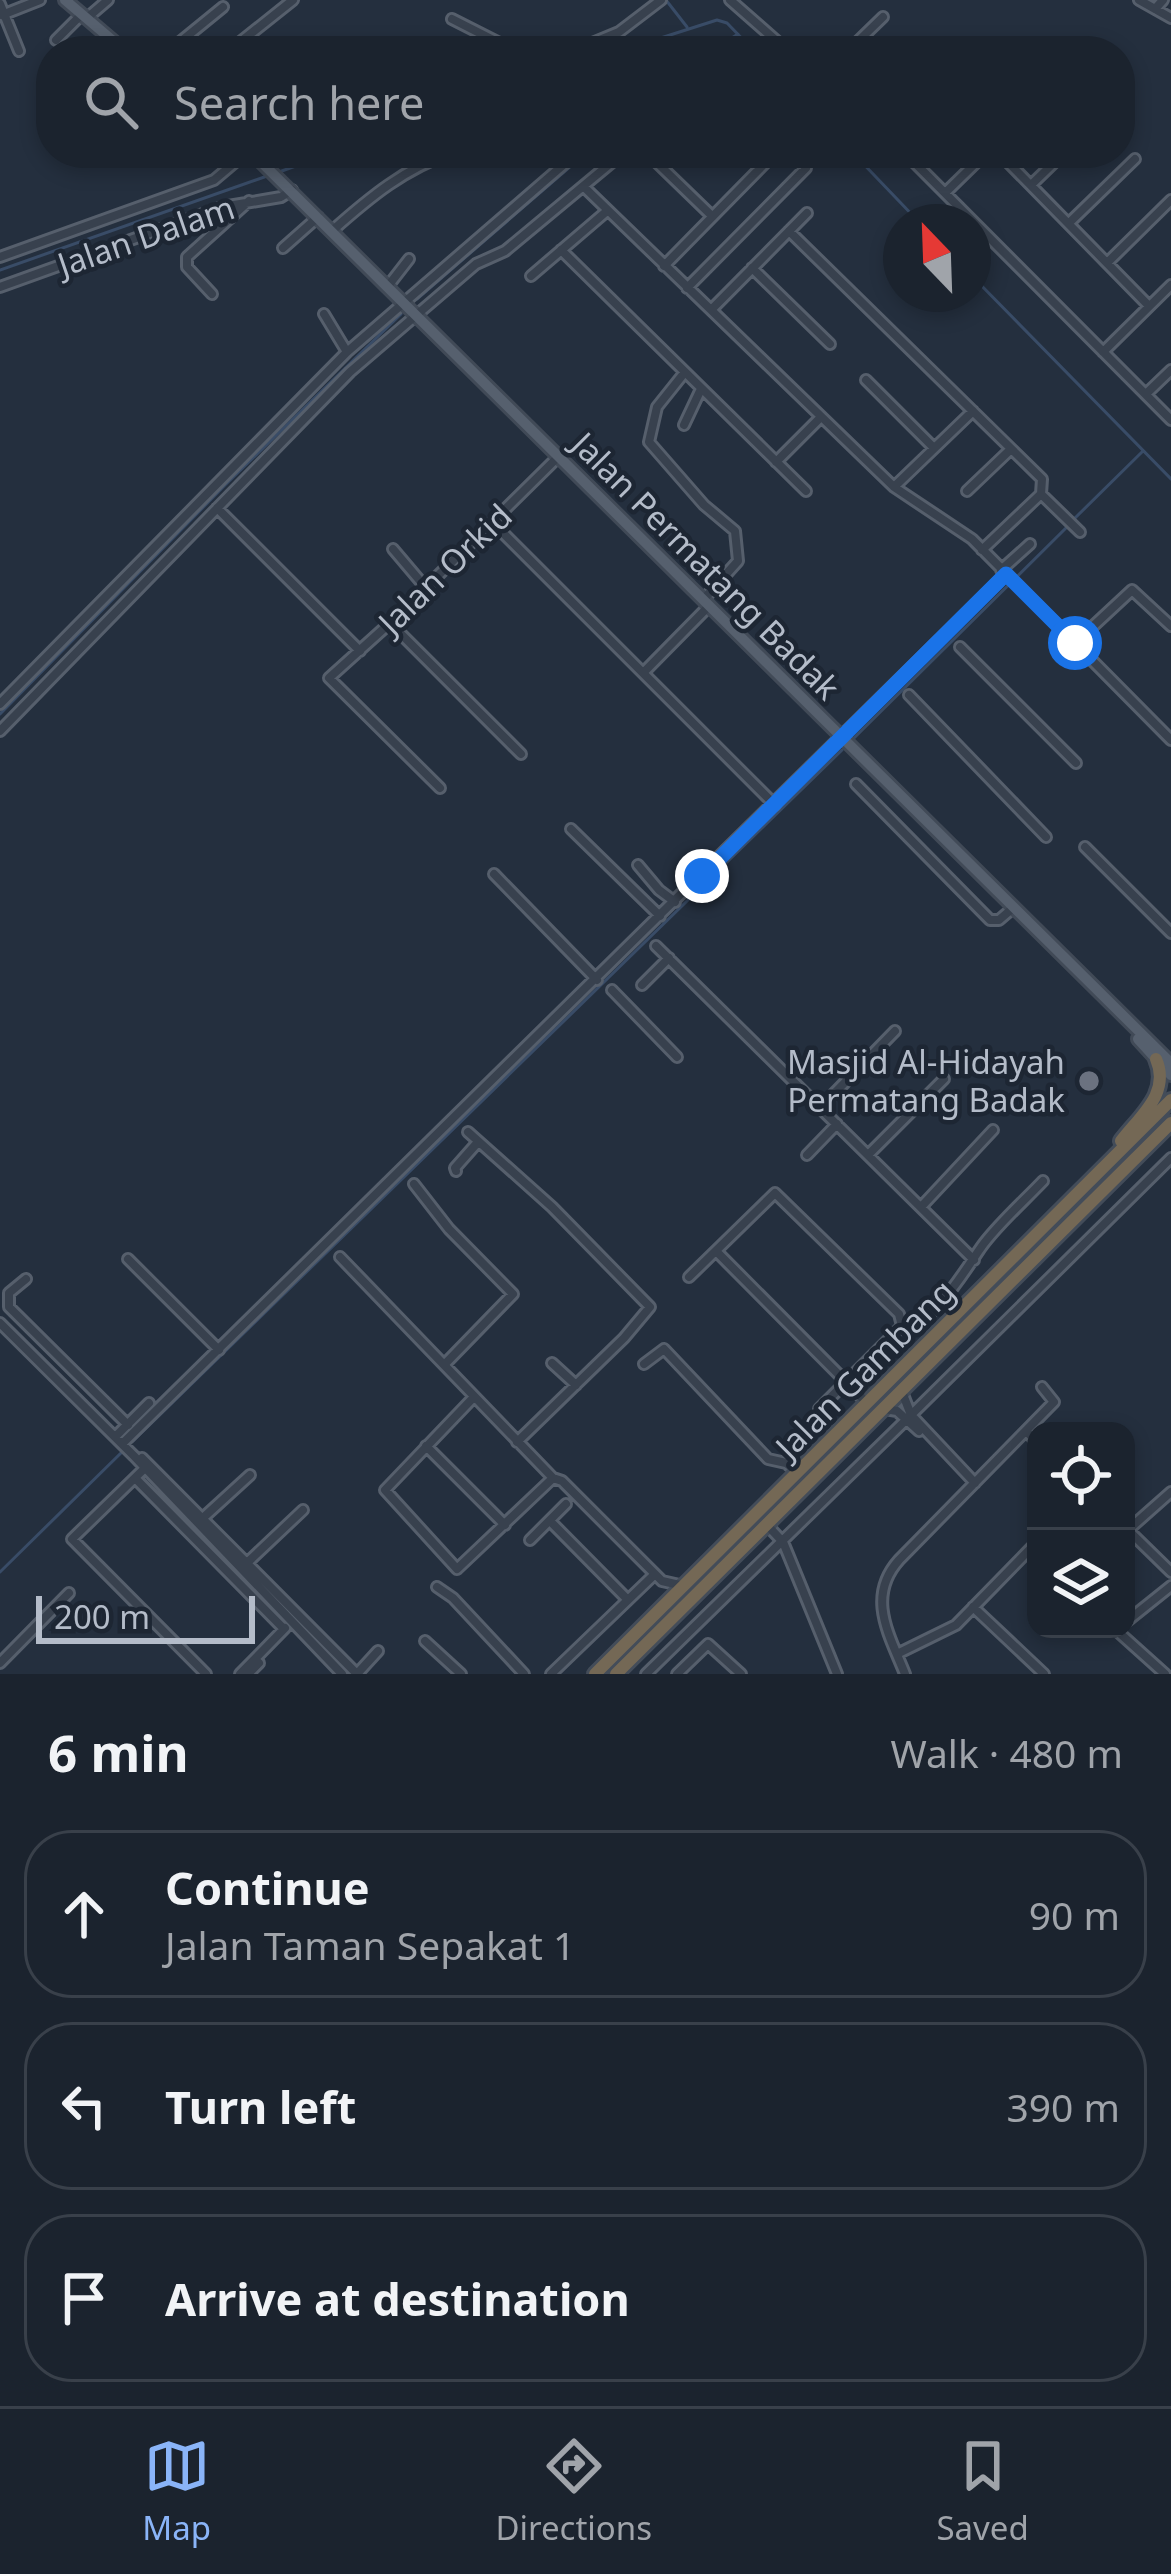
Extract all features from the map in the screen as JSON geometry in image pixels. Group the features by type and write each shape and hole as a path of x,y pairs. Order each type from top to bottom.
{"highway":[{"path":"1087,1185 1156,1096 1165,1058"},
{"name":"Jalan Gambang","path":"595,1674 1171,1100"},
{"name":"Jalan Gambang","path":"616,1674 1171,1123"}],"main road":[{"path":"65,0 107,36"},
{"name":"Jalan Permatang Badak","path":"269,168 1165,1058 1171,1075"}],"street":[{"path":"2,15 40,0"},
{"path":"61,36 108,0"},
{"path":"248,36 293,0"},
{"path":"610,36 661,0"},
{"path":"730,0 771,36"},
{"path":"1138,0 1171,18"},
{"path":"1155,9 1163,0"},
{"path":"0,4 19,51"},
{"path":"187,36 223,7"},
{"path":"863,36 883,17"},
{"path":"452,19 485,36"},
{"path":"0,257 214,181 230,168"},
{"path":"333,230 415,168"},
{"path":"0,704 347,352 559,168"},
{"path":"0,731 350,372 476,264 505,251 606,168"},
{"path":"662,168 712,216"},
{"path":"687,288 806,168"},
{"path":"920,168 1171,420"},
{"path":"945,193 971,168"},
{"path":"1013,168 1149,306"},
{"path":"1030,186 1049,168"},
{"path":"1069,224 1126,168"},
{"path":"664,266 760,169"},
{"path":"584,187 894,487 982,550 1171,740"},
{"name":"Jalan Dalam","path":"0,286 250,200 275,199 290,188"},
{"path":"212,294 187,267 187,257 250,200"},
{"path":"1107,263 1171,200"},
{"path":"531,276 608,211"},
{"path":"711,310 807,213"},
{"path":"283,248 319,216"},
{"path":"789,231 1044,483 1041,494 982,550"},
{"path":"562,250 806,491"},
{"path":"388,286 409,259"},
{"path":"752,268 830,344"},
{"path":"1103,352 1171,285"},
{"path":"324,314 347,352"},
{"path":"1146,394 1171,370"},
{"path":"643,673 738,561 735,531 704,505 649,442 657,407 685,372"},
{"path":"866,380 934,448"},
{"path":"684,425 701,389"},
{"path":"894,487 973,411"},
{"path":"776,462 820,417"},
{"path":"967,491 1011,449"},
{"name":"Jalan Orkid","path":"440,788 329,677 558,457"},
{"path":"1041,494 1074,527"},
{"path":"217,508 360,651"},
{"path":"492,522 775,805"},
{"path":"119,1441 219,1351 775,805 1030,544"},
{"path":"392,549 426,588"},
{"path":"1075,643 1132,590 1171,626"},
{"path":"390,623 520,754"},
{"path":"960,647 1076,763"},
{"path":"909,695 1046,837"},
{"path":"856,784 990,920 999,920 1012,908"},
{"path":"571,830 661,917"},
{"path":"1085,847 1171,933"},
{"path":"638,866 658,890 676,902"},
{"path":"494,874 596,980"},
{"path":"656,946 974,1260"},
{"path":"642,985 669,958"},
{"path":"611,990 677,1057"},
{"path":"821,1107 895,1030"},
{"path":"868,1155 944,1078"},
{"path":"807,1155 837,1124"},
{"path":"921,1207 993,1130"},
{"path":"468,1132 649,1304 624,1338 517,1442"},
{"path":"456,1171 478,1142"},
{"path":"646,1674 1171,1158"},
{"path":"819,1409 902,1326 918,1324 932,1310 982,1246 1043,1181"},
{"path":"414,1184 449,1229 513,1294 443,1364"},
{"path":"689,1277 775,1192 898,1314 902,1326"},
{"path":"716,1251 868,1404"},
{"path":"340,1257 473,1399 658,1578 666,1604"},
{"path":"128,1259 219,1351"},
{"path":"26,1279 9,1293 9,1307 128,1425"},
{"path":"932,1310 946,1326"},
{"path":"0,1323 204,1517 357,1674 378,1651"},
{"path":"644,1364 664,1349 767,1459 786,1463 799,1473"},
{"path":"553,1364 576,1385"},
{"path":"905,1674 880,1604 884,1580 1054,1399 1042,1387"},
{"path":"902,1392 909,1417"},
{"path":"473,1399 385,1492 457,1569 553,1478"},
{"path":"119,1441 149,1403"},
{"path":"885,1408 909,1417 974,1483"},
{"path":"426,1446 505,1525"},
{"path":"143,1463 135,1478 72,1539 206,1674"},
{"path":"143,1463 288,1625"},
{"path":"204,1517 250,1475"},
{"path":"135,1478 342,1674"},
{"path":"1135,1522 1171,1492"},
{"path":"530,1540 566,1504"},
{"path":"248,1562 303,1510"},
{"path":"550,1521 628,1599"},
{"path":"767,1525 783,1542 837,1674"},
{"path":"1128,1530 1171,1572"},
{"path":"897,1654 948,1631 1027,1556"},
{"path":"658,1578 685,1586"},
{"path":"551,1674 628,1599 658,1578"},
{"path":"437,1586 524,1674"},
{"path":"1135,1615 1171,1586"},
{"path":"0,1663 68,1593"},
{"path":"973,1607 1044,1674"},
{"path":"244,1674 288,1625"},
{"path":"1127,1638 1168,1673"},
{"path":"425,1641 461,1674"},
{"path":"676,1674 708,1644 741,1674"},
{"path":"244,1674 259,1664"}],"waterway":[{"path":"666,0 687,27"},
{"path":"667,36 717,20 740,36"},
{"path":"279,172 290,168"},
{"path":"417,299 569,168"},
{"path":"867,168 902,204"},
{"path":"0,270 270,175"},
{"path":"991,295 1171,479"},
{"path":"0,714 401,314"},
{"path":"1074,519 1143,451"},
{"path":"853,739 1068,526"},
{"path":"133,1441 842,750"},
{"path":"0,1572 123,1451"}],"place":[{"name":"Masjid Al-Hidayah Permatang Badak","path":"1089,1081"}],"route":[{"path":"702,876 1006,574 1075,643"}]}
